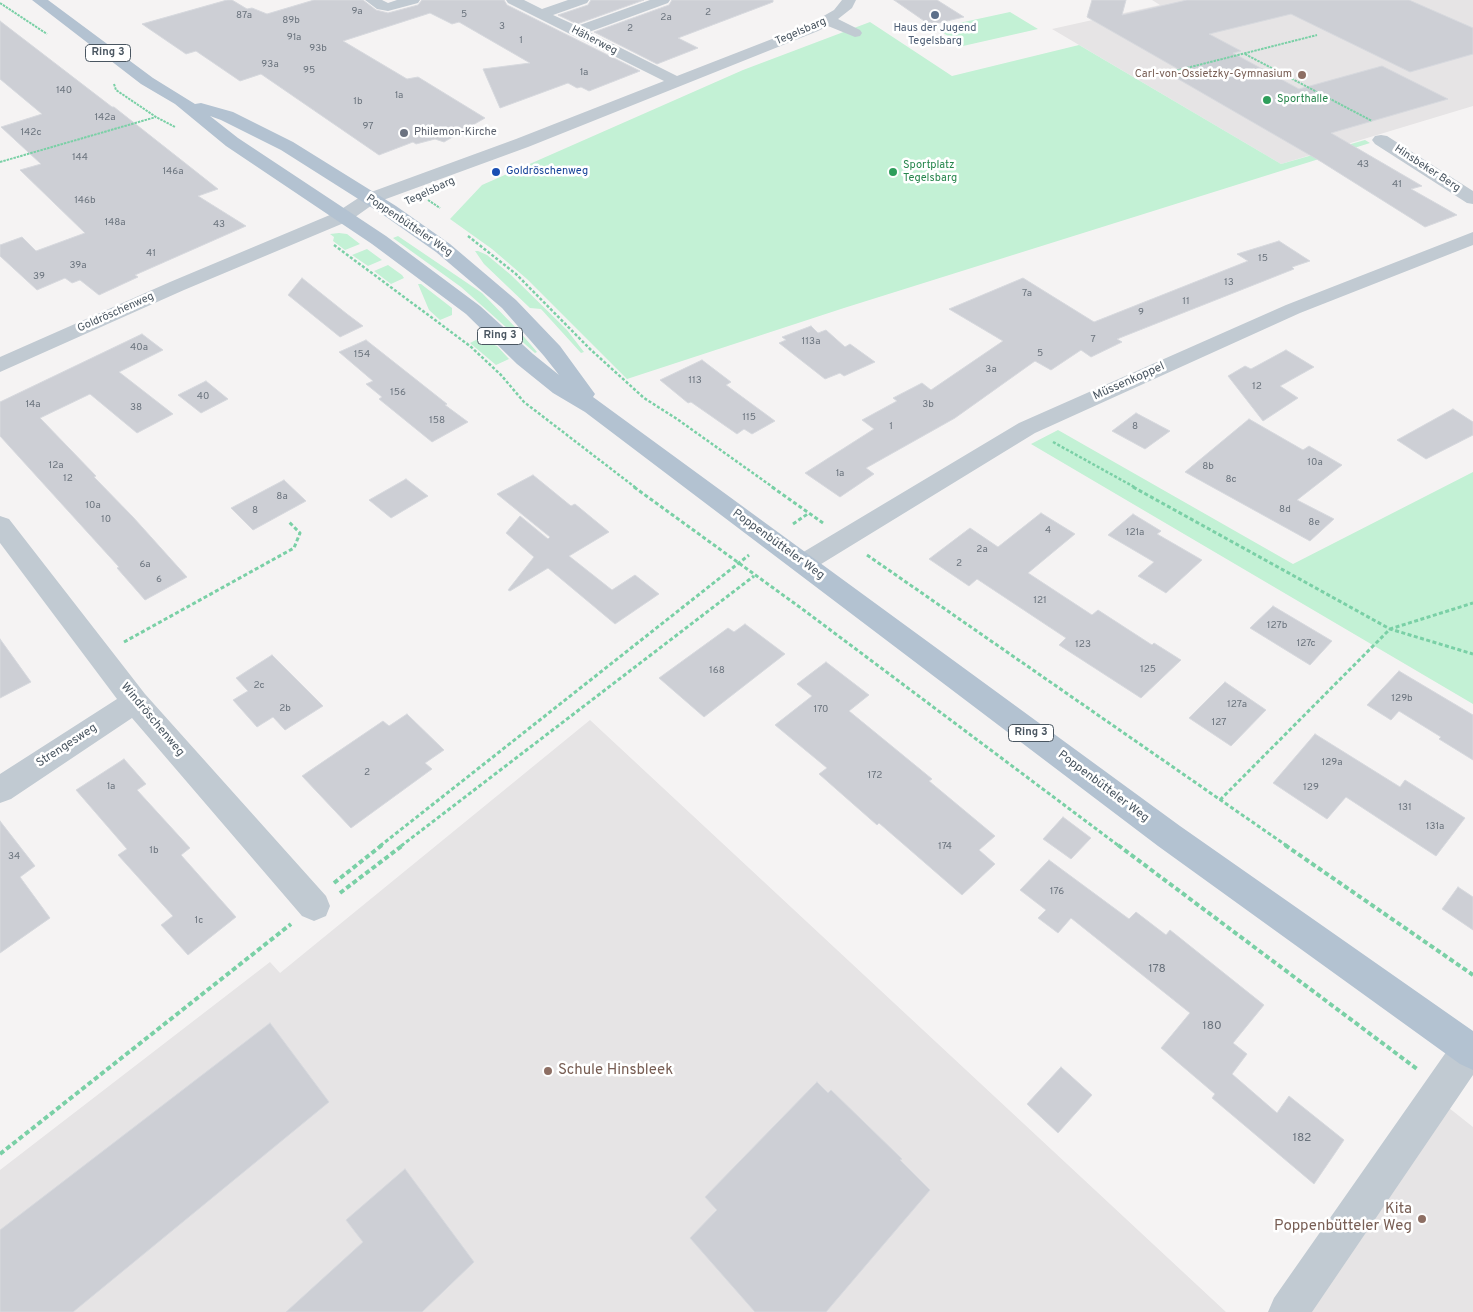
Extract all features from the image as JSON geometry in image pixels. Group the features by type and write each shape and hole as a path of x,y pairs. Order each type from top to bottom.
{"main road":[{"name":"Poppenbütteler Weg","path":"39,0 147,81 181,101 240,147 344,216 473,310 525,359 561,388 593,407 1169,836 1471,1051"},
{"name":"Poppenbütteler Weg","path":"181,101 227,116 287,146 389,210 443,248 509,304 552,351 593,407"}],"street":[{"path":"372,0 388,7 413,0"},
{"name":"Häherweg","path":"513,0 675,81"},
{"path":"541,14 582,0"},
{"path":"576,32 663,0"},
{"name":"Tegelsbarg","path":"344,216 369,198 522,143 828,20 839,13 849,0"},
{"path":"828,20 855,33"},
{"name":"Hinsbeker Berg","path":"1379,132 1473,199"},
{"name":"Tegelsbarg","path":"344,216 389,210 486,165 522,143"},
{"name":"Goldröschenweg","path":"0,365 186,282 344,216"},
{"name":"Müssenkoppel","path":"804,563 1027,428 1293,309 1473,238"},
{"name":"Windröschenweg","path":"0,525 135,702 314,906"},
{"name":"Strengesweg","path":"0,790 135,702"},
{"path":"1288,1312 1471,1051"}],"path":[{"path":"0,7 4,6"},
{"path":"1153,72 1159,75 1317,35"},
{"path":"1244,54 1379,132"},
{"path":"0,162 156,117"},
{"path":"487,250 516,274 590,349 644,398 677,419 843,538 1473,975"},
{"path":"421,311 470,346 501,375 524,402 754,576 805,611 1443,1089"},
{"path":"1027,428 1390,629 1473,654"},
{"path":"100,655 294,548 300,533 288,521"},
{"path":"0,1154 314,906 326,890 737,563"},
{"path":"314,906 334,898 754,576"},
{"path":"1220,800 1390,629 1473,603"}],"shaded area":[{"name":"Carl-von-Ossietzky-Gymnasium","path":"1152,0 1473,0 1473,106 1281,164 1052,29 1160,5"},
{"name":"Schule Hinsbleek","path":"590,720 1226,1312 0,1312 0,1170 270,962 280,973"},
{"name":"Kita Poppenbütteler Weg","path":"1449,1108 1473,1127 1473,1312 1307,1312"}],"green space":[{"path":"1010,12 1038,29 963,46 936,28"},
{"name":"Sportplatz Tegelsbarg","path":"870,22 952,76 1079,45 1281,164 1365,140 1370,143 844,308 627,379 527,279 492,249 450,219 482,185 743,70"},
{"path":"330,234 347,234 360,244 345,250 333,241 334,237"},
{"path":"398,236 482,293 537,352 535,353 461,287 393,238"},
{"path":"367,249 382,260 368,266 352,255"},
{"path":"475,251 487,255 511,275 567,330 584,352 581,353 541,309 530,308 484,264"},
{"path":"388,265 404,278 391,284 374,271"},
{"path":"418,284 421,284 452,308 452,315 440,320 429,310"},
{"path":"478,339 497,346 509,359 496,365 470,343"},
{"path":"1058,430 1293,564 1473,472 1473,704 1031,444"}],"building":[{"path":"232,0 247,9 252,8 267,14 314,0 363,0 376,10 388,13 418,5 422,0 504,0 507,5 640,71 589,91 568,83 500,108 483,69 530,63 459,22 452,24 430,13 343,41 407,79 418,77 485,118 444,142 435,139 416,144 413,142 379,155 261,74 240,81 196,51 186,54 142,24"},
{"path":"591,0 644,0 577,24 558,15 588,5"},
{"path":"672,0 773,0 773,2 678,38 698,48 657,64 594,32 669,5"},
{"name":"Haus der Jugend Tegelsbarg","path":"894,0 937,0 964,17 930,25"},
{"name":"Carl-von-Ossietzky-Gymnasium","path":"1092,0 1126,0 1122,15 1187,0 1409,0 1473,28 1473,54 1410,72 1291,14 1209,34 1241,51 1233,53 1299,89 1382,66 1448,99 1331,133 1422,186 1411,189 1457,215 1425,227 1320,161 1173,76 1185,73 1087,17"},
{"path":"0,21 218,189 198,196 246,226 135,275 138,277 99,295 80,280 72,283 65,278 37,290 0,256 0,245 22,237 36,251 85,233 20,170 41,164 1,127 42,114 0,79"},
{"path":"1279,241 1310,261 1117,339 1122,342 1091,357 1081,350 1051,370 1035,361 955,418 866,468 874,474 840,497 805,473 874,429 862,420 897,401 893,398 922,383 931,390 1003,341 949,309 1023,278 1094,322 1248,261 1237,254"},
{"path":"302,278 363,326 340,337 288,295"},
{"path":"811,326 818,333 826,330 845,347 850,344 875,362 844,376 840,373 825,379 779,343 786,340 782,337"},
{"path":"142,334 163,350 119,372 173,414 137,433 90,394 40,418 96,476 94,477 187,577 145,600 117,568 119,567 0,436 0,402"},
{"path":"366,340 468,422 432,442 379,399 382,397 366,384 373,381 339,352"},
{"path":"1286,350 1314,367 1280,386 1298,398 1263,421 1228,376 1245,366 1251,369"},
{"path":"702,360 731,382 726,385 775,421 752,434 744,429 737,434 691,402 688,403 660,380"},
{"path":"206,381 228,399 201,413 178,395"},
{"path":"1453,409 1473,422 1473,435 1426,459 1397,440"},
{"path":"1136,413 1170,431 1145,449 1112,431"},
{"path":"1249,419 1303,450 1309,446 1342,465 1297,500 1334,519 1310,541 1185,472"},
{"path":"533,475 571,506 575,504 609,532 569,556 612,590 635,575 659,594 615,624 548,568 510,591 508,590 534,557 506,533 520,516 548,539 550,537 497,494"},
{"path":"406,479 428,496 391,518 369,500"},
{"path":"284,480 306,501 253,530 231,508"},
{"path":"1041,513 1075,534 1028,573 1092,615 1098,610 1152,645 1154,643 1181,660 1141,698 1059,645 1066,638 977,579 969,586 929,559 970,528 998,547"},
{"path":"1133,514 1161,531 1157,534 1202,560 1166,593 1138,576 1154,562 1108,535"},
{"path":"1273,606 1332,641 1310,665 1250,628"},
{"path":"745,624 785,654 704,717 659,678 728,628 734,632"},
{"path":"0,639 31,682 0,698"},
{"path":"272,655 323,706 285,730 273,717 257,727 233,700 248,691 236,678"},
{"path":"826,662 869,695 849,711 932,779 929,781 995,836 979,850 995,864 962,895 819,774 827,768 775,725 812,696 797,684"},
{"path":"1399,671 1473,715 1473,760 1439,739 1441,737 1399,711 1391,720 1367,705"},
{"path":"1225,682 1266,710 1231,746 1189,718"},
{"path":"407,714 444,750 425,763 432,769 351,828 302,776 383,721 389,726"},
{"path":"1315,734 1400,787 1405,780 1465,818 1436,856 1346,797 1327,819 1273,783"},
{"path":"124,759 146,784 137,790 190,848 181,855 236,917 188,955 161,925 173,916 118,855 127,849 76,790"},
{"path":"1063,817 1091,838 1071,859 1043,839"},
{"path":"0,821 35,866 20,877 50,918 0,953"},
{"path":"1049,860 1129,919 1136,912 1166,935 1170,930 1264,1005 1233,1043 1247,1054 1232,1074 1277,1113 1289,1096 1344,1140 1314,1184 1212,1098 1215,1094 1161,1048 1190,1013 1071,918 1058,933 1038,918 1046,910 1020,890"},
{"path":"1458,887 1473,897 1473,930 1442,909"},
{"path":"270,1023 329,1102 73,1312 0,1312 0,1230"},
{"path":"1061,1067 1092,1095 1058,1133 1027,1104"},
{"path":"817,1082 828,1093 831,1090 902,1159 900,1160 930,1190 826,1312 755,1312 690,1238 717,1210 705,1197"},
{"path":"405,1169 474,1262 422,1312 286,1312 363,1242 346,1220"}],"place":[{"name":"Haus der Jugend Tegelsbarg","path":"935,15"},
{"name":"Carl-von-Ossietzky-Gymnasium","path":"1302,75"},
{"name":"Sporthalle","path":"1267,100"},
{"name":"Philemon-Kirche","path":"404,133"},
{"name":"Goldröschenweg","path":"496,172"},
{"name":"Sportplatz Tegelsbarg","path":"893,172"},
{"name":"Schule Hinsbleek","path":"548,1071"},
{"name":"Kita Poppenbütteler Weg","path":"1422,1219"}]}
